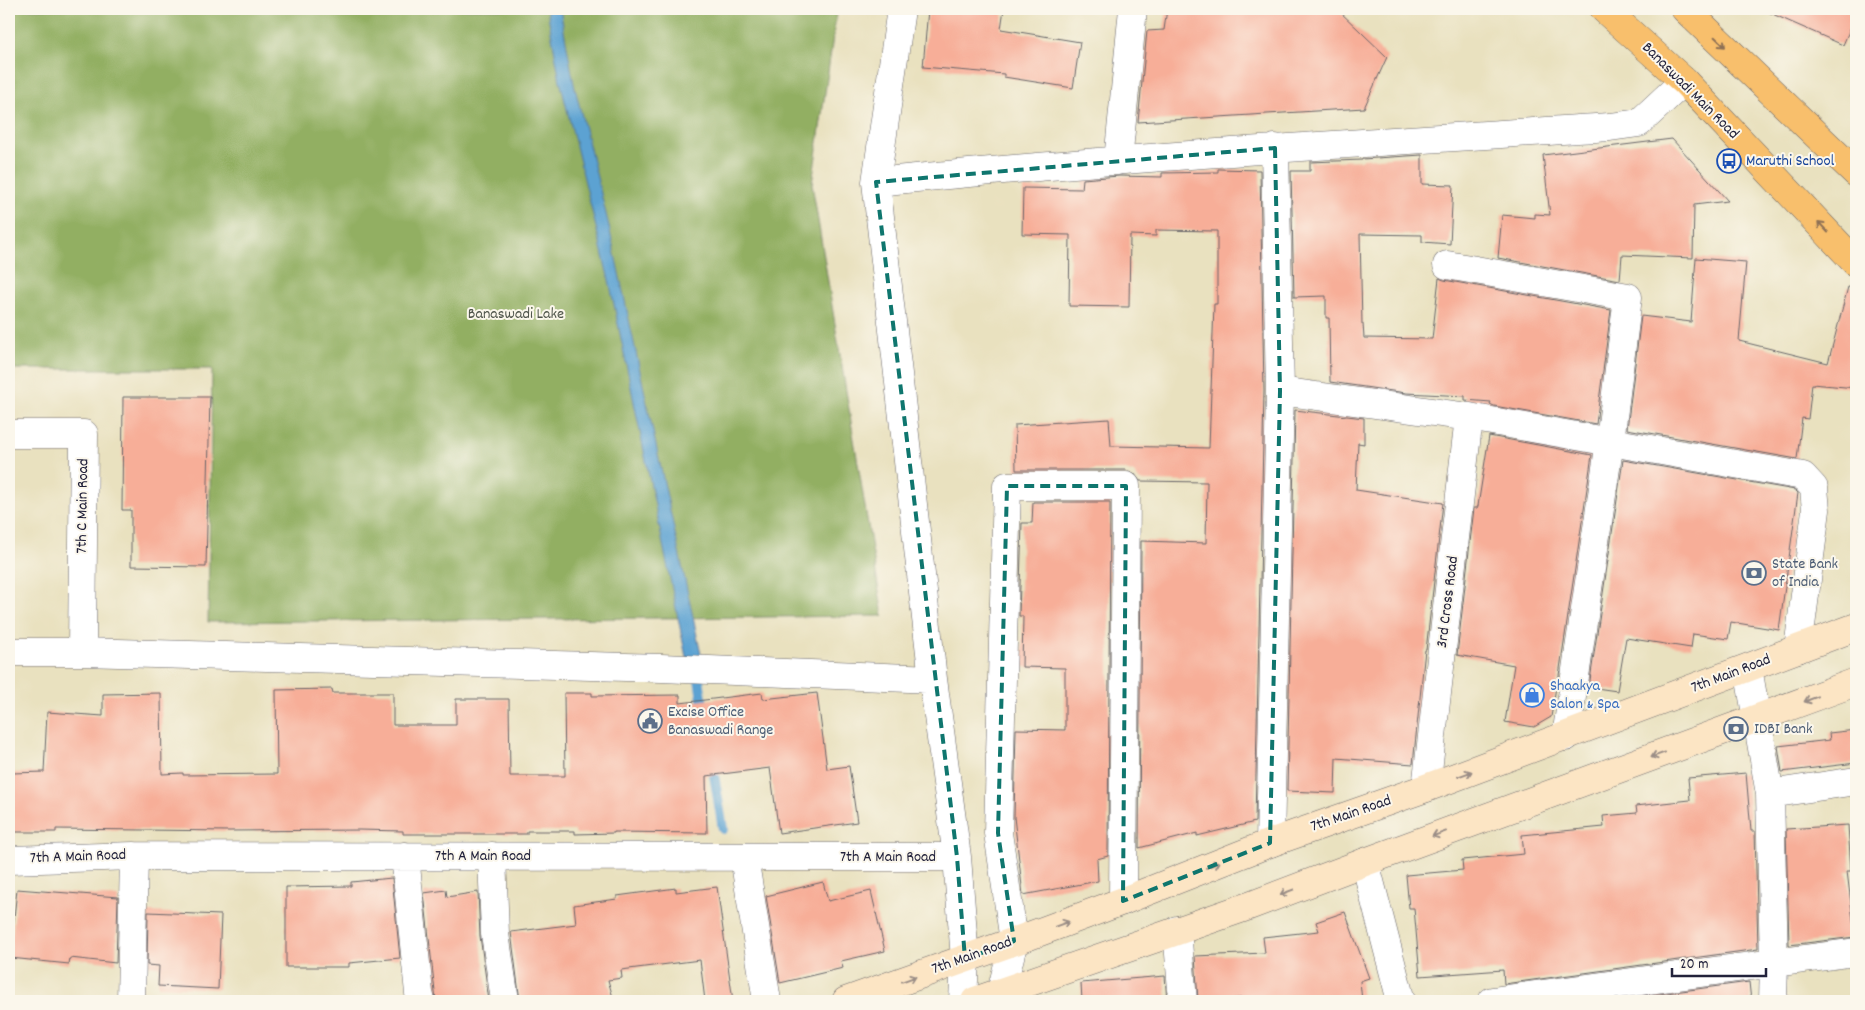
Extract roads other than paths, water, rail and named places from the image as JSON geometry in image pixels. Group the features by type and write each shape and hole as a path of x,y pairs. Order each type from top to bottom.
{"main road":[{"name":"Banaswadi Main Road","path":"1604,9 1684,81 1856,262"},
{"path":"1692,11 1856,173"},
{"name":"7th Main Road","path":"846,1001 1123,901 1270,843 1426,788 1856,628"},
{"path":"974,1001 1002,996 1177,930 1249,906 1856,682"}],"street":[{"path":"901,9 876,182 933,679 957,857 965,959 963,1001"},
{"path":"1118,161 1133,9"},
{"path":"876,182 982,171 1275,148 1610,127 1639,122 1684,81"},
{"path":"1270,843 1280,391 1275,148"},
{"path":"1447,265 1628,297 1610,441 1566,736"},
{"path":"1280,391 1469,417 1803,476 1814,488 1816,510 1798,649"},
{"name":"3rd Cross Road","path":"1426,788 1469,417"},
{"name":"7th C Main Road","path":"9,434 84,434 82,652"},
{"path":"1002,996 1014,941 998,833 1006,486 1126,486 1123,901"},
{"path":"9,652 82,652 641,668 933,679"},
{"path":"1748,668 1770,794 1774,963 1773,1001"},
{"path":"1770,794 1856,782"},
{"path":"130,1001 134,856"},
{"name":"7th A Main Road","path":"9,860 134,856 957,857"},
{"path":"405,856 421,1001"},
{"path":"492,856 495,934 506,1000"},
{"path":"744,857 767,1001"},
{"path":"1364,862 1401,1001"},
{"path":"1177,930 1183,1001"},
{"path":"1492,1001 1856,952"}],"water":[{"path":"547,9 560,9 574,84 608,222 702,659 686,657 609,280 560,81"}],"waterway":[{"path":"698,672 704,712"},
{"path":"712,763 723,829"}],"place":[{"name":"Maruthi School","path":"1729,161"},
{"name":"State Bank of India","path":"1754,573"},
{"name":"Shaakya Salon & Spa","path":"1532,695"},
{"name":"Excise Office Banaswadi Range","path":"650,721"},
{"name":"IDBI Bank","path":"1736,729"}],"park label":[{"name":"Banaswadi Lake","path":"516,314"}]}
